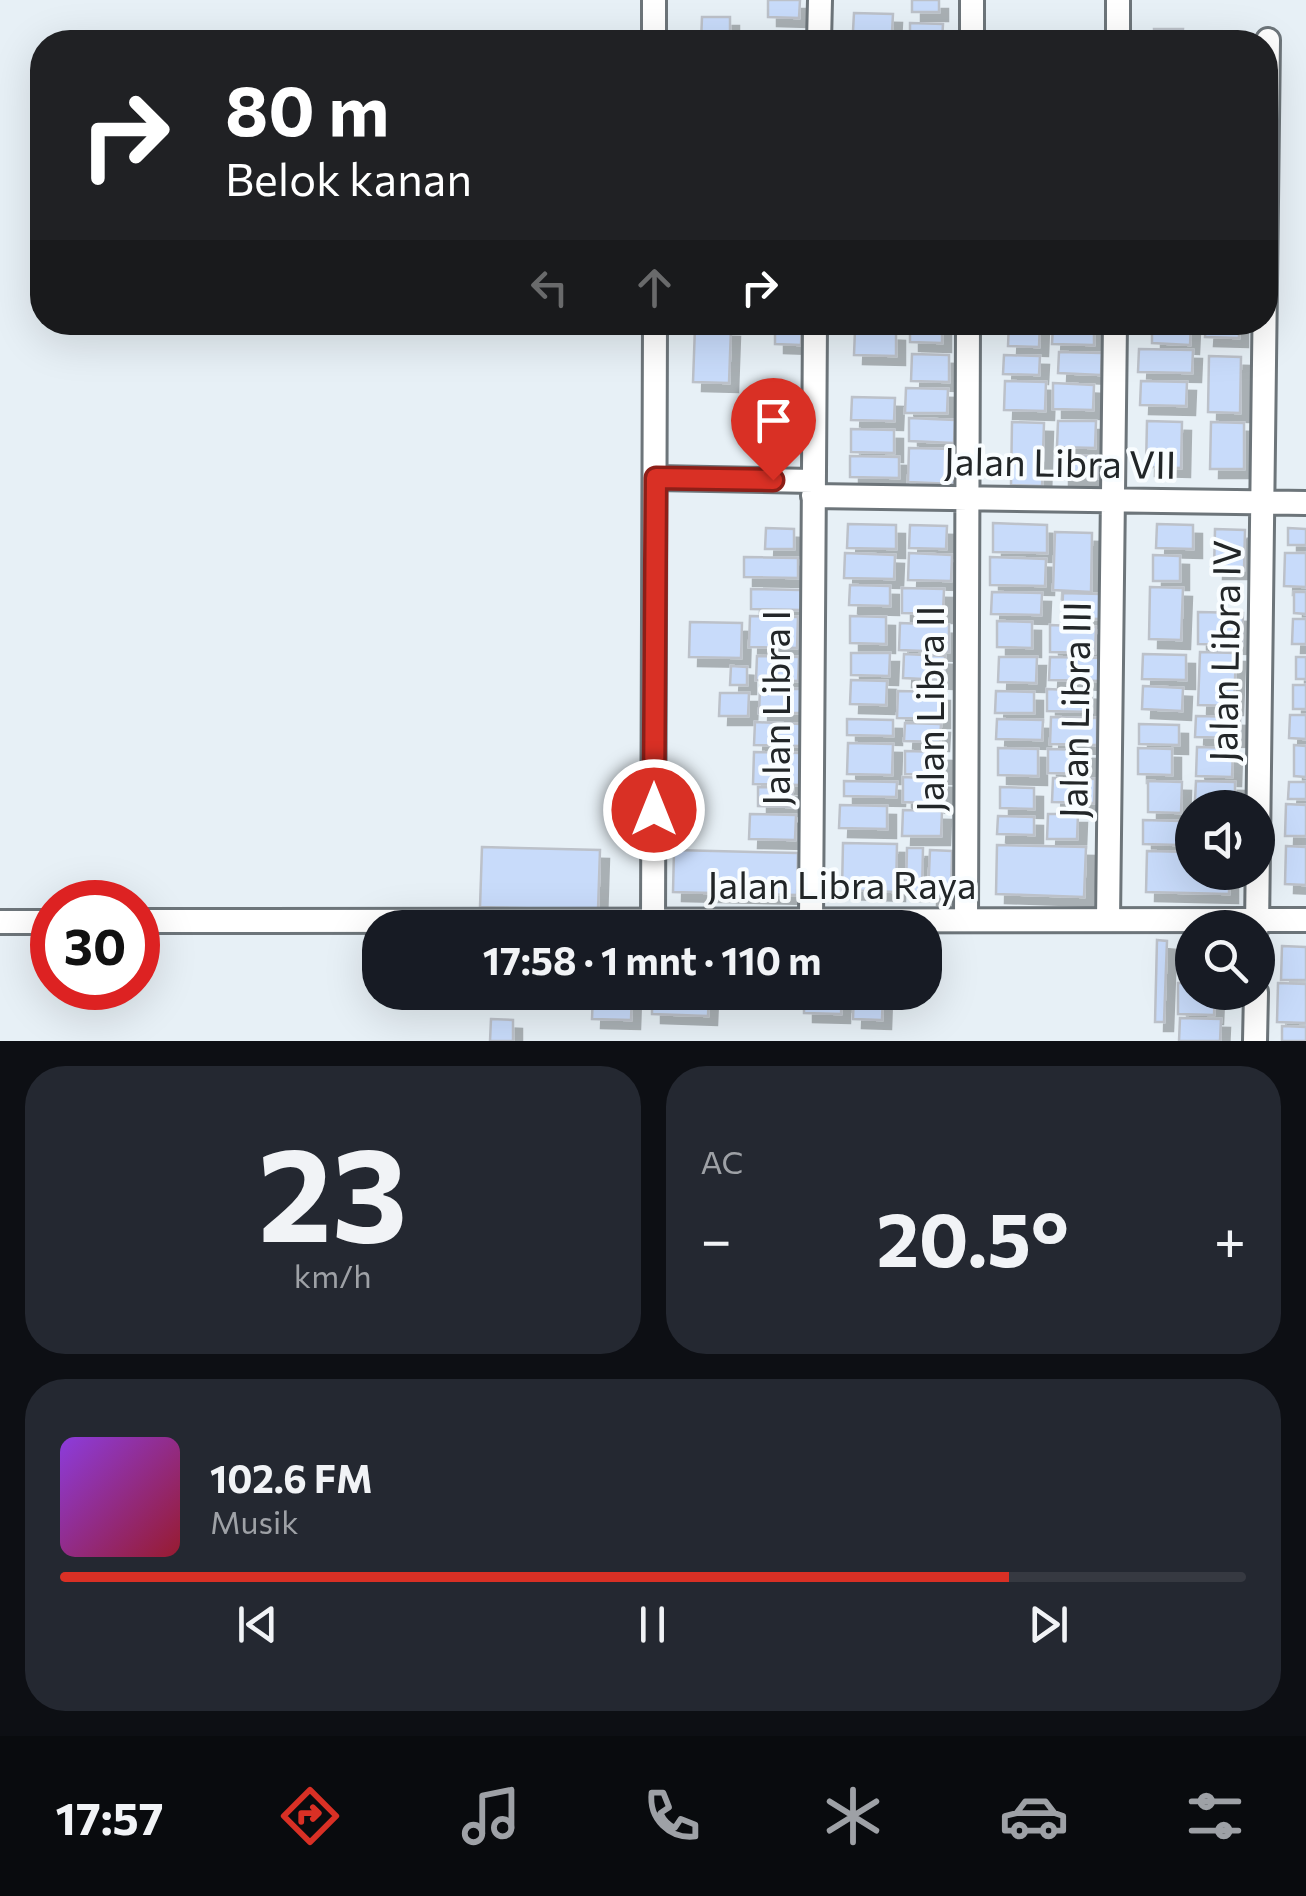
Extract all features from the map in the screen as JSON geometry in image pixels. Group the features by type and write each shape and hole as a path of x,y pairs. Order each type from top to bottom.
{"street":[{"path":"654,0 654,30"},
{"path":"819,30 820,0"},
{"path":"972,0 972,30"},
{"path":"1118,0 1118,30"},
{"path":"654,910 655,335"},
{"name":"Jalan Libra I","path":"811,910 815,335"},
{"name":"Jalan Libra II","path":"966,920 968,335"},
{"name":"Jalan Libra III","path":"1108,920 1115,335"},
{"name":"Jalan Libra IV","path":"1257,910 1265,335"},
{"name":"Jalan Libra VII","path":"656,478 966,498 1306,504"},
{"name":"Jalan Libra Raya","path":"942,920 1175,922"},
{"name":"Jalan Libra Raya","path":"1275,923 1306,920"},
{"path":"0,922 30,922"},
{"name":"Jalan Libra Raya","path":"160,922 362,922"},
{"path":"1255,1041 1256,1010"}],"building":[{"path":"768,0 800,0 799,18 768,17"},
{"path":"912,0 939,0 939,12 912,12"},
{"path":"854,13 893,14 892,30 853,30"},
{"path":"702,17 730,17 730,30 701,30"},
{"path":"910,23 943,24 943,30 910,30"},
{"path":"695,335 731,335 729,383 693,382"},
{"path":"775,335 801,335 801,345 775,344"},
{"path":"855,335 896,335 896,356 854,355"},
{"path":"910,335 942,335 942,343 910,342"},
{"path":"1008,335 1039,335 1039,347 1008,346"},
{"path":"1052,335 1094,335 1094,345 1052,344"},
{"path":"1152,335 1190,335 1190,345 1152,343"},
{"path":"1205,335 1239,335 1239,338"},
{"path":"1139,349 1193,350 1192,373 1138,372"},
{"path":"1059,352 1102,353 1101,375 1058,373"},
{"path":"912,354 949,355 949,382 911,381"},
{"path":"1004,355 1040,356 1039,375 1003,374"},
{"path":"1209,356 1241,357 1240,413 1208,412"},
{"path":"1005,381 1046,382 1045,411 1004,410"},
{"path":"1141,381 1187,382 1186,406 1140,405"},
{"path":"1053,383 1094,385 1093,410 1053,409"},
{"path":"906,388 948,389 947,413 905,413"},
{"path":"852,397 895,398 894,421 851,420"},
{"path":"909,418 955,420 954,443 909,441"},
{"path":"1058,421 1096,421 1095,448 1057,447"},
{"path":"1147,421 1182,422 1181,468 1146,467"},
{"path":"1012,422 1044,423 1042,486 1011,485"},
{"path":"1211,422 1244,423 1244,469 1210,469"},
{"path":"851,429 894,430 894,453 851,452"},
{"path":"909,448 954,449 954,484 908,482"},
{"path":"1060,455 1099,456 1098,478 1060,477"},
{"path":"850,456 899,457 899,478 850,477"},
{"path":"993,523 1047,525 1047,553 993,552"},
{"path":"848,524 896,525 896,549 847,548"},
{"path":"1157,524 1193,525 1193,549 1156,548"},
{"path":"910,525 947,526 946,549 909,548"},
{"path":"766,528 794,529 794,549 765,549"},
{"path":"1288,528 1306,529 1306,545 1288,545"},
{"path":"1215,529 1245,530 1244,570 1214,570"},
{"path":"1055,532 1092,533 1091,592 1053,590"},
{"path":"845,553 895,555 894,579 844,578"},
{"path":"909,553 952,555 951,581 908,580"},
{"path":"1285,553 1306,553 1306,587 1284,586"},
{"path":"1153,555 1180,556 1180,581 1153,581"},
{"path":"744,557 798,558 798,578 744,577"},
{"path":"990,557 1046,559 1045,586 990,585"},
{"path":"850,585 890,586 890,606 849,605"},
{"path":"1150,587 1183,588 1181,640 1149,639"},
{"path":"902,588 944,589 943,614 902,613"},
{"path":"751,589 801,590 801,610 751,609"},
{"path":"992,592 1042,593 1041,615 991,614"},
{"path":"1294,592 1306,592 1306,614 1294,613"},
{"path":"1063,593 1101,594 1100,619 1062,618"},
{"path":"1198,612 1243,613 1242,645 1198,644"},
{"path":"750,616 798,617 797,648 749,647"},
{"path":"850,616 886,617 886,644 850,643"},
{"path":"1293,619 1306,619 1306,644 1292,644"},
{"path":"997,621 1032,622 1032,648 997,647"},
{"path":"690,622 742,623 741,658 689,657"},
{"path":"900,623 949,625 949,652 899,650"},
{"path":"1050,625 1096,627 1095,653 1050,652"},
{"path":"1200,652 1236,653 1234,706 1198,705"},
{"path":"851,653 890,653 889,676 851,675"},
{"path":"904,654 945,656 944,680 903,678"},
{"path":"1143,654 1186,655 1186,680 1142,679"},
{"path":"757,656 799,657 798,681 756,680"},
{"path":"999,657 1037,657 1036,683 998,682"},
{"path":"1050,657 1106,658 1105,681 1049,680"},
{"path":"1296,657 1306,657 1306,679 1296,679"},
{"path":"731,666 747,667 747,685 730,685"},
{"path":"851,680 887,681 886,705 850,704"},
{"path":"1293,685 1306,685 1306,709 1293,709"},
{"path":"1143,686 1183,688 1182,711 1142,709"},
{"path":"760,689 805,689 804,713 759,713"},
{"path":"1047,689 1092,691 1092,712 1047,711"},
{"path":"898,691 941,692 941,719 897,718"},
{"path":"996,691 1034,692 1034,713 995,713"},
{"path":"720,693 749,693 748,716 719,716"},
{"path":"1290,715 1306,715 1306,739 1289,738"},
{"path":"1196,716 1240,717 1240,738 1195,737"},
{"path":"1051,717 1097,718 1097,745 1050,744"},
{"path":"847,719 893,720 893,736 847,735"},
{"path":"997,719 1043,720 1042,740 996,739"},
{"path":"755,722 801,724 801,746 754,745"},
{"path":"905,723 941,724 940,742 904,741"},
{"path":"1139,724 1179,725 1179,745 1139,744"},
{"path":"848,743 893,744 892,775 847,774"},
{"path":"1294,745 1306,746 1306,777 1294,776"},
{"path":"1197,747 1233,748 1232,777 1196,776"},
{"path":"998,748 1038,749 1038,776 998,775"},
{"path":"1138,748 1172,749 1172,775 1138,774"},
{"path":"1048,749 1088,750 1088,774 1048,773"},
{"path":"905,751 944,752 943,775 905,774"},
{"path":"754,752 802,753 801,785 753,784"},
{"path":"903,777 945,779 944,804 903,802"},
{"path":"1053,778 1095,779 1094,803 1052,802"},
{"path":"844,781 897,782 896,797 844,796"},
{"path":"1148,781 1182,782 1182,790 1175,790 1175,813 1148,812"},
{"path":"1196,781 1235,782 1235,790 1196,790"},
{"path":"1289,782 1306,782 1306,799 1288,799"},
{"path":"758,787 793,788 792,807 758,806"},
{"path":"1000,787 1034,788 1034,809 1000,808"},
{"path":"1286,804 1306,805 1306,836 1285,836"},
{"path":"840,805 887,806 887,829 839,828"},
{"path":"903,810 942,811 941,836 902,836"},
{"path":"750,814 796,815 795,840 749,839"},
{"path":"1048,814 1078,814 1077,839 1047,839"},
{"path":"998,816 1034,817 1034,835 997,834"},
{"path":"1143,820 1175,821 1175,845 1143,844"},
{"path":"843,843 897,844 896,892 842,890"},
{"path":"997,845 1086,847 1084,897 996,894"},
{"path":"1286,846 1306,847 1306,885 1285,884"},
{"path":"482,847 600,850 598,910 480,907"},
{"path":"907,848 923,848 922,892 906,892"},
{"path":"674,850 798,853 797,895 673,892"},
{"path":"930,850 952,851 951,897 928,896"},
{"path":"1147,851 1175,852 1175,890 1229,890 1229,894 1146,892"},
{"path":"1157,940 1167,941 1164,1022 1155,1022"},
{"path":"1282,946 1306,947 1306,980 1281,980"},
{"path":"1278,983 1306,984 1306,1023 1277,1022"},
{"path":"592,1010 631,1010 631,1020 592,1019"},
{"path":"652,1010 708,1010 708,1016 652,1014"},
{"path":"804,1010 841,1010 841,1014"},
{"path":"853,1010 882,1010 882,1020 853,1019"},
{"path":"1178,1010 1214,1010 1214,1015 1178,1014"},
{"path":"1180,1018 1221,1019 1220,1041 1179,1041"},
{"path":"491,1019 513,1020 513,1041 490,1041"},
{"path":"1282,1026 1306,1027 1306,1041 1282,1041"}],"route":[{"path":"654,810 656,478 773,480"}]}
